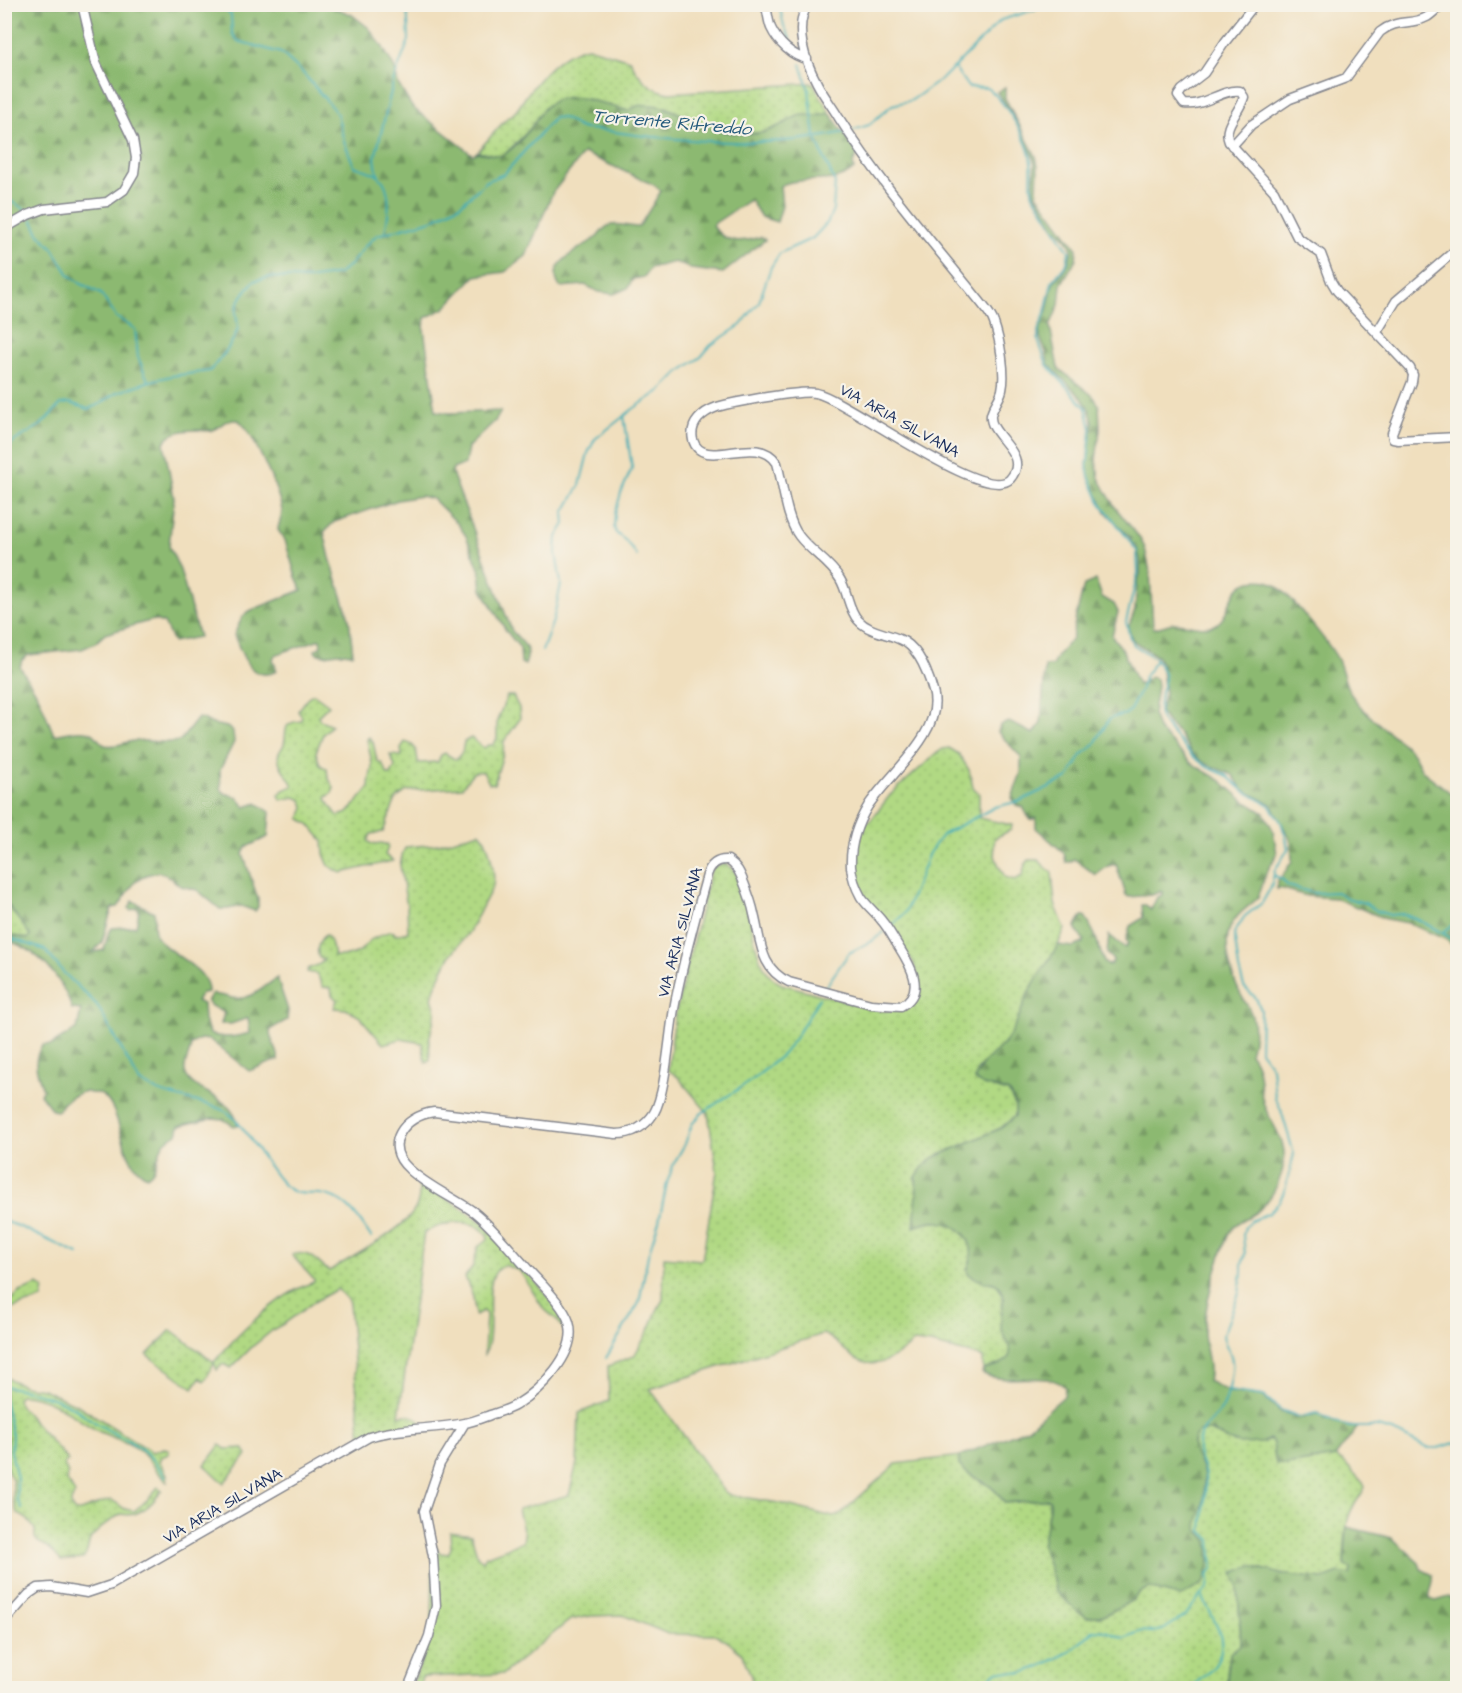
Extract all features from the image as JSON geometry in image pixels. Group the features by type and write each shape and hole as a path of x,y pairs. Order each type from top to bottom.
{"street":[{"path":"4,228 44,209 107,202 124,190 134,173 136,158 133,140 96,63 82,4"},
{"path":"765,4 771,29 796,57 807,59"},
{"name":"VIA ARIA SILVANA","path":"4,1622 29,1594 38,1588 51,1587 87,1593 111,1585 369,1437 465,1423 509,1409 538,1387 563,1359 569,1345 570,1326 565,1314 552,1296 474,1212 406,1166 400,1158 397,1146 400,1133 409,1122 423,1114 434,1112 616,1134 629,1133 644,1125 653,1114 660,1095 674,1005 706,875 710,867 721,860 728,860 738,869 750,898 764,957 779,977 789,982 882,1006 901,1006 913,995 915,985 911,967 882,921 870,909 858,891 852,873 851,858 856,832 864,813 917,745 932,720 934,697 924,667 905,642 867,627 856,617 838,574 798,535 777,462 771,455 755,449 716,454 703,452 696,446 693,438 696,420 713,409 795,393 813,392 828,397 900,441 976,479 999,484 1007,482 1013,475 1014,455 991,419 1003,386 1001,354 994,322 862,154 816,83 807,59 801,21 808,4"},
{"path":"1255,4 1204,73 1182,90 1178,96 1184,104 1194,105 1232,91 1240,91 1243,94 1244,100 1227,132 1232,146 1274,191 1297,237 1321,254 1337,291 1377,332 1390,349 1405,361 1413,375 1392,434 1393,438 1398,440 1458,437"},
{"path":"1232,146 1251,125 1290,99 1346,78 1380,32 1387,27 1426,17 1442,4"},
{"path":"1377,332 1396,301 1458,248"},
{"path":"408,1689 429,1636 436,1606 433,1556 424,1511 440,1464 465,1423"}],"green space":[{"path":"5,5 329,5 352,15 369,28 395,69 398,84 412,107 473,155 477,152 500,156 505,154 524,136 548,105 558,99 568,97 592,100 628,111 637,106 659,106 714,129 739,134 765,132 801,115 818,116 830,113 858,154 853,163 854,169 846,175 828,180 798,181 780,186 782,206 777,222 761,217 751,201 748,201 715,223 713,226 718,232 729,239 741,241 761,237 765,240 723,273 691,269 675,262 650,268 644,277 633,279 628,288 614,294 599,292 585,285 560,287 556,278 557,271 567,257 597,237 606,227 618,224 639,227 661,191 654,185 584,153 553,192 526,256 505,272 475,276 445,308 425,318 424,329 436,411 449,413 501,411 496,420 468,447 465,464 453,469 452,473 512,631 527,650 525,665 521,663 520,648 507,632 482,590 480,571 466,536 458,524 433,499 421,496 398,500 334,522 324,532 349,618 353,654 323,655 316,653 315,650 321,646 320,639 275,655 273,659 277,671 260,674 248,665 234,635 242,618 247,612 302,590 285,540 278,530 282,512 277,492 250,435 238,420 225,422 210,431 178,432 166,439 164,443 174,498 169,546 180,570 199,637 173,642 164,623 154,620 105,634 95,643 82,649 29,655 22,660 20,667 39,697 54,735 83,731 94,734 103,744 111,746 134,741 180,741 198,718 227,727 233,732 234,742 220,770 221,789 224,793 237,797 245,807 257,803 270,812 268,837 246,847 243,854 258,899 258,907 255,911 241,906 220,909 197,890 181,886 165,874 158,872 146,875 135,882 118,907 112,908 102,942 93,952 104,950 112,928 136,926 139,911 137,908 130,910 129,908 133,901 154,912 155,932 161,942 202,975 208,992 202,993 196,1001 203,1004 204,1020 210,1034 230,1037 250,1033 248,1018 231,1024 221,1024 224,1013 207,1001 212,994 232,998 245,997 256,993 277,978 288,1010 287,1020 270,1031 278,1053 278,1060 249,1071 210,1040 200,1039 191,1044 185,1069 188,1079 227,1106 234,1114 238,1125 234,1126 223,1119 212,1118 179,1126 177,1134 162,1146 154,1169 147,1176 137,1169 131,1159 114,1111 100,1094 78,1093 68,1099 57,1111 52,1110 40,1094 43,1089 36,1061 39,1050 43,1045 51,1045 77,1029 81,1010 72,1009 55,975 38,957 17,944 5,940 5,931 28,939 30,935 5,901"},
{"path":"588,47 630,60 646,82 656,89 669,93 813,83 830,113 816,116 806,115 764,132 743,134 701,124 666,107 629,111 584,98 535,124 505,154 500,156 477,152 517,109 547,70 562,58"},
{"path":"1005,87 1005,98 1036,156 1037,194 1077,249 1076,259 1061,285 1059,305 1050,326 1058,368 1093,396 1099,405 1100,429 1096,460 1099,478 1115,507 1145,548 1150,572 1153,628 1174,623 1199,627 1215,625 1224,616 1234,595 1244,584 1251,581 1263,581 1280,588 1334,653 1349,691 1362,708 1410,750 1424,772 1457,798 1457,926 1449,933 1457,941 1457,949 1445,939 1408,923 1386,919 1335,898 1307,896 1277,889 1278,880 1292,861 1291,841 1271,804 1242,789 1233,775 1206,764 1193,755 1160,712 1165,693 1161,664 1158,657 1132,640 1128,628 1135,610 1140,574 1140,560 1136,545 1131,543 1131,539 1106,512 1089,478 1087,464 1093,421 1089,409 1082,398 1048,364 1040,338 1039,331 1053,283 1068,264 1072,249 1067,239 1054,226 1033,191 1035,163 1011,112 997,92"},
{"path":"1096,580 1102,597 1114,604 1118,612 1112,636 1122,649 1138,685 1151,677 1156,679 1153,714 1158,729 1191,763 1220,780 1243,800 1264,813 1273,830 1277,854 1266,873 1258,898 1234,920 1229,931 1227,949 1236,984 1252,1016 1254,1034 1250,1053 1259,1072 1264,1105 1283,1146 1283,1169 1269,1199 1258,1211 1232,1228 1224,1246 1206,1310 1204,1337 1209,1368 1208,1381 1229,1392 1263,1396 1281,1412 1302,1418 1319,1413 1337,1423 1358,1427 1335,1457 1287,1465 1276,1464 1273,1443 1270,1439 1261,1443 1240,1444 1212,1431 1198,1432 1194,1438 1193,1449 1203,1471 1204,1495 1197,1529 1208,1541 1210,1562 1204,1583 1181,1597 1150,1588 1105,1615 1087,1617 1055,1591 1042,1546 1049,1499 1004,1503 993,1489 970,1475 959,1465 960,1456 1028,1428 1064,1396 1065,1387 1048,1379 1003,1379 982,1373 983,1370 1001,1364 1009,1358 1010,1349 1001,1327 1002,1291 993,1283 968,1274 970,1245 961,1232 947,1223 938,1222 929,1222 914,1227 916,1177 922,1168 933,1158 1001,1128 1015,1116 1015,1105 1009,1092 980,1084 975,1080 976,1075 982,1065 1010,1036 1031,988 1058,945 1074,947 1083,943 1084,940 1076,928 1082,916 1085,916 1095,935 1104,962 1107,965 1112,964 1113,960 1107,954 1109,935 1125,948 1128,944 1126,940 1130,926 1143,918 1142,905 1146,905 1151,910 1157,897 1162,895 1162,891 1152,895 1129,897 1126,895 1116,864 1108,866 1096,875 1074,859 1066,862 1064,853 1036,828 1036,818 1030,820 1023,807 1016,805 1012,798 1021,773 1021,757 998,732 1000,725 1009,722 1034,734 1041,723 1045,666 1052,666 1057,656 1072,639 1084,585"},
{"path":"314,694 329,705 318,716 320,720 332,725 323,734 316,752 320,765 327,769 328,777 334,788 326,798 327,801 338,816 348,813 369,788 372,766 367,739 369,737 373,742 377,761 382,763 388,775 391,775 395,766 390,755 402,756 401,748 405,742 414,747 420,763 438,762 441,755 445,753 456,760 462,752 464,742 471,738 484,748 493,745 497,739 497,721 507,696 513,696 519,708 520,719 504,741 503,754 494,784 489,783 483,772 479,771 473,773 462,787 407,791 396,799 383,832 371,834 368,841 372,844 387,845 385,855 393,861 341,873 329,866 324,854 323,841 309,824 300,819 304,807 302,800 295,797 281,800 279,795 283,790 293,786 278,758 284,744 286,728 294,722 301,721 302,717 298,711 309,696"},
{"path":"949,748 959,754 969,770 973,787 979,794 979,818 1012,825 1011,830 995,838 996,858 1005,877 1015,880 1022,876 1029,860 1038,860 1052,873 1055,904 1065,929 1058,945 1028,994 1014,1030 996,1053 977,1070 980,1084 1008,1092 1015,1105 1015,1116 1001,1128 933,1158 916,1177 915,1226 932,1222 947,1223 966,1238 971,1253 967,1269 988,1282 997,1284 1002,1295 1001,1326 1010,1349 1010,1358 1001,1364 983,1370 983,1358 979,1356 914,1342 893,1358 869,1364 853,1357 823,1334 650,1389 725,1492 730,1495 779,1503 833,1517 838,1516 896,1464 960,1456 959,1465 993,1489 1004,1503 1049,1499 1052,1574 1055,1591 1087,1617 1105,1615 1150,1588 1170,1594 1204,1583 1210,1562 1208,1541 1197,1529 1197,1518 1204,1498 1204,1475 1193,1449 1194,1436 1206,1430 1228,1440 1270,1439 1273,1443 1275,1459 1287,1465 1335,1457 1344,1462 1363,1483 1365,1487 1350,1512 1347,1525 1344,1564 1351,1569 1350,1575 1314,1580 1286,1576 1251,1566 1238,1586 1241,1644 1228,1664 1226,1688 753,1688 742,1654 717,1635 668,1634 623,1615 591,1616 570,1620 503,1674 422,1677 419,1688 411,1688 432,1634 433,1544 440,1553 448,1554 451,1548 450,1532 471,1535 478,1557 483,1561 486,1556 523,1542 524,1534 518,1509 569,1495 577,1463 579,1413 609,1401 608,1366 634,1356 650,1328 663,1300 664,1257 702,1260 717,1171 708,1113 678,1077 668,1070 675,1015 713,867 724,863 735,872 742,886 760,959 769,974 782,984 881,1011 899,1010 914,1001 918,993 918,977 913,962 886,921 871,907 859,887 854,866 855,851 861,827 871,820 890,795 937,753"},
{"path":"479,832 490,856 493,886 469,932 450,956 435,987 432,998 436,1011 429,1040 430,1059 426,1063 422,1043 401,1039 383,1044 360,1017 346,1009 334,1008 337,1000 332,995 331,988 323,987 317,974 307,972 324,959 319,958 318,948 319,942 326,935 331,942 334,956 348,956 359,952 370,940 390,931 395,935 408,932 407,907 400,865 406,847 439,844"},
{"path":"4,902 29,932 27,939 5,931"},
{"path":"418,1183 428,1186 482,1222 565,1318 569,1335 543,1308 520,1271 504,1265 496,1271 492,1281 490,1332 484,1355 486,1314 482,1311 475,1315 473,1297 465,1277 473,1266 478,1247 488,1239 481,1229 474,1225 457,1223 439,1226 424,1233 399,1416 413,1416 423,1425 361,1440 349,1304 337,1289 274,1329 231,1368 223,1364 217,1370 214,1363 205,1381 200,1378 193,1388 147,1355 171,1330 214,1362 259,1316 286,1295 314,1282 292,1255 308,1255 329,1271 375,1243 408,1219 417,1205"},
{"path":"38,1285 44,1289 42,1299 18,1306 5,1313 5,1305 20,1292"},
{"path":"5,1377 24,1386 43,1389 79,1406 152,1452 164,1448 169,1449 169,1454 161,1457 159,1461 167,1474 167,1481 134,1447 96,1430 50,1402 41,1398 20,1395 17,1399 20,1406 68,1460 64,1464 68,1473 66,1480 75,1493 71,1505 75,1512 112,1500 125,1509 134,1511 158,1487 162,1490 144,1509 134,1514 121,1514 99,1530 90,1540 83,1559 61,1561 48,1547 38,1542 35,1538 35,1529 27,1519 17,1513 13,1500 13,1481 5,1458 7,1442 4,1421"},
{"path":"220,1445 226,1449 243,1448 247,1455 224,1483 205,1465"},
{"path":"1347,1527 1392,1538 1419,1562 1421,1569 1433,1575 1430,1599 1436,1601 1449,1597 1457,1602 1457,1688 1226,1688 1230,1653 1241,1644 1238,1586 1233,1573 1251,1566 1281,1574 1323,1579 1339,1573 1350,1575 1351,1569 1344,1564"}],"waterway":[{"path":"218,4 231,15 232,33 238,41 281,53 302,72 337,114 354,166 377,175 386,186 388,217 385,231"},
{"path":"379,176 375,158 394,79 409,40 407,4"},
{"path":"779,4 784,26 797,52"},
{"name":"Torrente Rifreddo","path":"851,131 869,125 892,105 912,100 943,78 1001,20 1034,10 1043,4"},
{"path":"542,651 553,621 561,584 556,553 557,537 565,524 564,513 580,485 588,453 595,439 660,391 679,372 701,357 711,345 741,325 759,302 771,267 780,253 813,238 828,222 833,209 835,183 815,137 809,90 801,64"},
{"path":"954,67 968,87 988,88 995,94 1015,122 1029,153 1033,195 1069,251 1067,263 1052,282 1038,331 1038,340 1047,365 1086,408 1091,429 1087,468 1089,477 1100,502 1137,551 1138,573 1126,622 1134,645 1156,659 1164,674 1159,711 1161,719 1191,755 1207,767 1226,775 1244,791 1269,805 1281,822 1288,849 1275,870 1271,887 1262,903 1245,916 1234,933 1244,987 1256,998 1261,1010 1260,1051 1272,1067 1275,1097 1294,1154 1285,1190 1279,1202 1269,1213 1251,1221 1245,1227 1243,1235 1245,1254 1239,1293 1223,1335 1232,1361 1230,1385 1223,1407 1204,1428 1199,1439 1198,1453 1205,1483 1202,1531 1211,1540 1213,1569 1208,1575 1209,1584 1202,1595 1218,1629 1221,1647 1220,1656 1215,1665 1193,1688"},
{"name":"Torrente Rifreddo","path":"4,454 13,442 41,425 61,404 70,403 88,409 116,393 150,381 210,371 235,336 238,328 236,312 238,303 254,281 270,277 308,279 339,274 377,235 432,220 460,205 487,181 504,174 554,118 564,118 582,128 721,142 771,142 846,132"},
{"path":"4,197 26,210"},
{"path":"32,219 40,235 53,248 69,275 101,294 116,317 135,329 138,357 149,381"},
{"path":"624,416 632,468 621,493 614,527 616,533 626,541 637,556"},
{"path":"891,926 905,913 929,853 942,835 995,807 1020,801 1068,778 1082,755 1094,745 1108,721 1130,710 1145,675 1156,660"},
{"path":"1275,876 1282,879 1288,886 1314,893 1337,892 1347,898 1365,903 1377,911 1390,915 1402,914 1417,919 1458,944"},
{"path":"1443,932 1458,921"},
{"path":"824,989 849,953 884,932"},
{"path":"4,936 45,950 63,972 97,1005 139,1081 170,1095 204,1103 225,1111 240,1124 285,1186 297,1193 320,1194 337,1199 356,1215 371,1237"},
{"path":"606,1358 639,1303 648,1255 659,1221 667,1183 692,1124 702,1113 755,1078 783,1054 819,998"},
{"path":"4,1221 78,1254"},
{"path":"4,1386 46,1396 74,1408 144,1451 165,1476"},
{"path":"1228,1391 1264,1396 1281,1410 1300,1417 1316,1413 1350,1427 1377,1427 1393,1431 1427,1448 1438,1448 1458,1442"},
{"path":"4,1399 12,1435 11,1452 17,1478 17,1499 22,1509"},
{"path":"977,1688 997,1671 1023,1673 1043,1665 1071,1651 1094,1630 1105,1631 1124,1638 1142,1631 1163,1630 1186,1615 1201,1595"}]}
